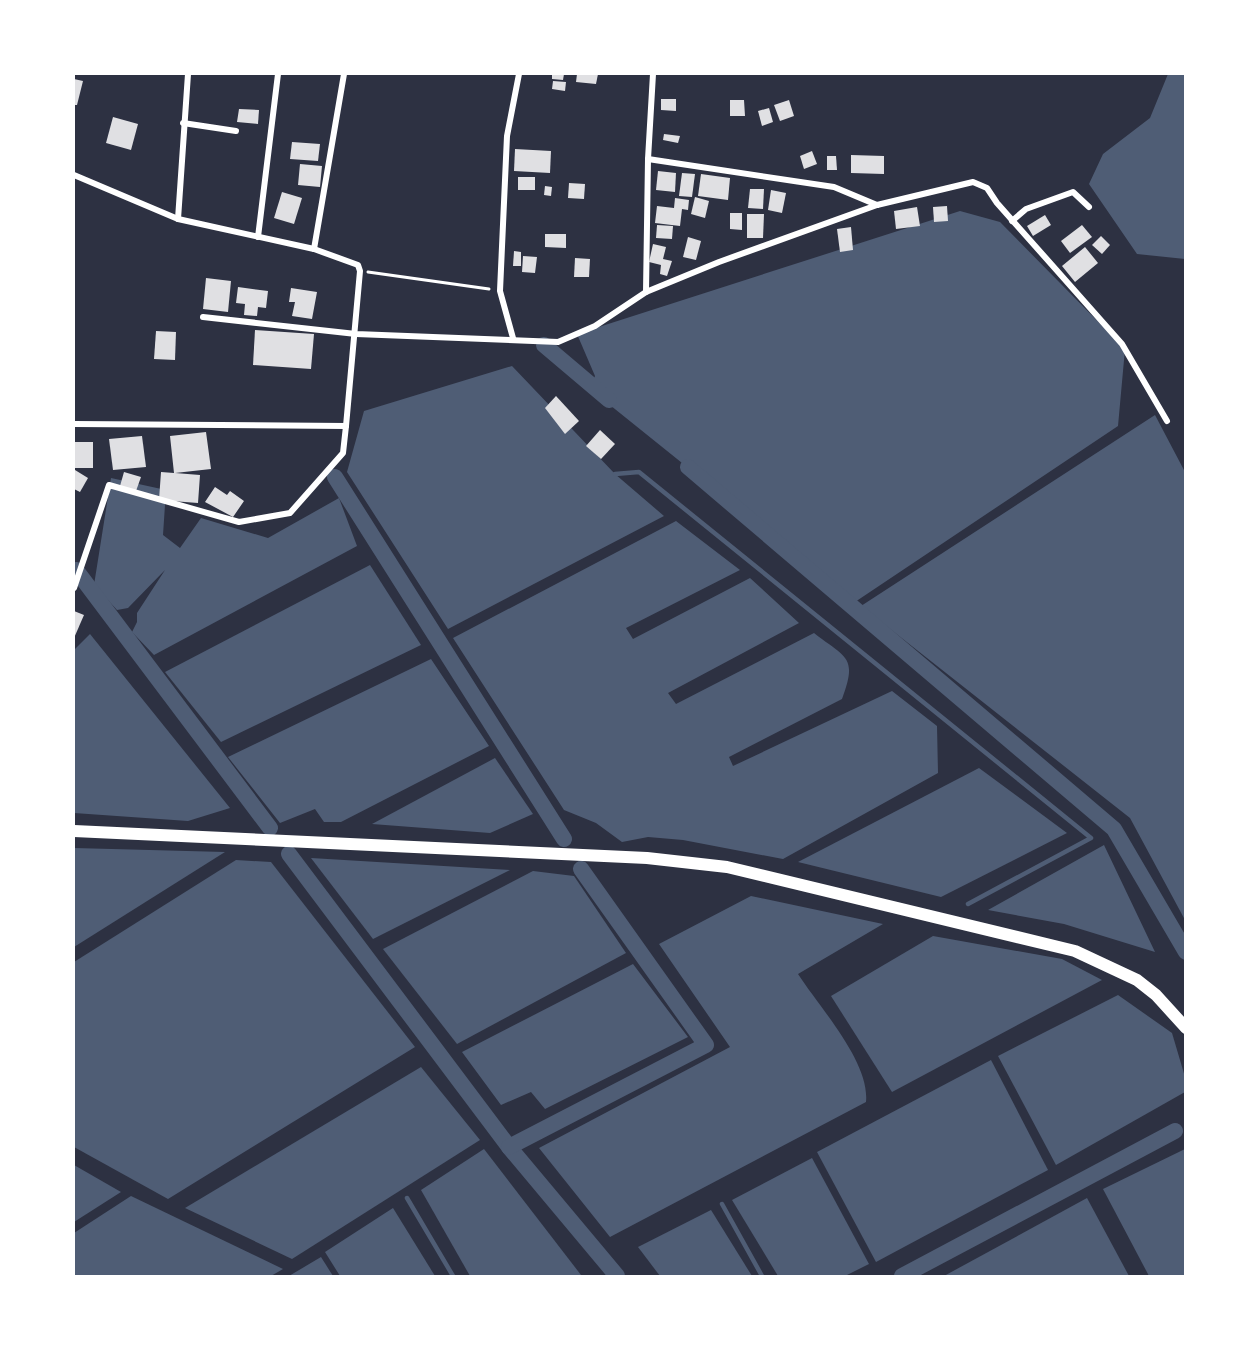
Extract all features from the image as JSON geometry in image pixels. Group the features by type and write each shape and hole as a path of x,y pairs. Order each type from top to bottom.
{"main road":[{"path":"74,831 647,858 727,867 1075,951 1137,980 1156,995 1185,1028"}],"street":[{"path":"178,219 188,74"},
{"path":"258,237 278,74"},
{"path":"314,249 344,74"},
{"path":"513,338 500,291 507,136 519,74"},
{"path":"646,292 648,159 653,74"},
{"path":"183,123 236,131"},
{"path":"648,159 834,187 877,205"},
{"path":"74,175 178,219 314,249 358,265 360,271 356,334 343,453 290,513 239,522 109,485 74,588"},
{"path":"202,317 356,334 513,338 558,342 595,326 646,292 719,262 877,205 973,182 987,188 1012,220 1122,344 1167,421"},
{"path":"1012,220 1026,208 1073,192 1089,207"},
{"path":"74,424 346,426"}],"path":[{"path":"360,271 500,291"}],"water":[{"path":"1168,74 1185,74 1185,259 1137,254 1089,184 1103,154 1150,118"},
{"path":"960,211 1000,222 1125,349 1118,426 855,602 590,389 595,376 577,334"},
{"path":"512,366 615,474 664,516 448,629 347,472 364,411"},
{"path":"1155,415 1185,472 1185,920 1130,818 861,606"},
{"path":"111,478 166,490 163,535 180,548 201,518 268,538 339,498 357,546 154,655 132,632 137,622 137,613 165,570 128,608 117,610 94,585"},
{"path":"676,521 740,570 626,628 633,639 750,578 799,623 668,693 676,704 814,633 841,654 849,666 847,685 842,699 729,757 733,766 892,691 937,726 938,773 783,859 683,840 648,837 622,842 596,823 564,810 453,638"},
{"path":"370,565 421,645 221,742 165,672"},
{"path":"90,634 230,808 188,821 74,813 74,650"},
{"path":"431,659 489,746 341,822 324,822 315,809 280,823 228,757"},
{"path":"495,758 533,814 490,833 372,824"},
{"path":"979,768 1067,833 941,897 798,862"},
{"path":"1104,845 1155,952 1064,924 988,910"},
{"path":"74,848 225,852 74,947"},
{"path":"311,858 510,870 373,939"},
{"path":"236,860 271,862 415,1047 168,1199 74,1147 74,962"},
{"path":"533,871 574,876 626,953 457,1044 383,949"},
{"path":"751,896 883,924 798,974 852,1053 865,1086 866,1102 610,1237 539,1148 730,1047 659,944"},
{"path":"933,936 1062,959 1102,980 892,1092 831,996"},
{"path":"633,964 688,1037 545,1109 531,1092 501,1105 462,1052"},
{"path":"1118,995 1172,1033 1185,1077 1185,1092 1056,1165 998,1056"},
{"path":"991,1060 1048,1170 876,1262 817,1152"},
{"path":"421,1067 480,1140 292,1259 185,1208"},
{"path":"484,1149 581,1275 470,1276 421,1190"},
{"path":"1185,1149 1185,1276 1149,1276 1103,1189"},
{"path":"812,1158 869,1264 845,1276 778,1276 732,1200"},
{"path":"74,1165 121,1192 74,1222"},
{"path":"131,1196 283,1269 271,1276 74,1276 74,1233"},
{"path":"1087,1198 1129,1276 944,1276"},
{"path":"393,1208 435,1276 340,1276 325,1252"},
{"path":"711,1210 752,1276 660,1276 638,1247"},
{"path":"321,1257 333,1276 289,1276"}],"building":[{"path":"552,74 564,74 563,80 552,79"},
{"path":"577,74 598,74 596,84 576,82"},
{"path":"74,79 83,81 77,105 74,105"},
{"path":"553,81 566,82 565,91 552,89"},
{"path":"661,99 676,99 676,111 661,110"},
{"path":"730,100 744,100 745,116 730,116"},
{"path":"789,100 794,116 780,121 774,105"},
{"path":"769,108 773,122 762,126 758,111"},
{"path":"239,109 259,110 258,124 237,122"},
{"path":"113,117 138,124 131,150 106,143"},
{"path":"664,134 680,136 678,143 663,140"},
{"path":"292,142 320,144 318,161 290,159"},
{"path":"515,149 551,151 550,173 514,171"},
{"path":"812,151 817,164 804,169 800,156"},
{"path":"851,155 884,156 884,174 851,173"},
{"path":"827,156 836,156 837,170 827,170"},
{"path":"300,164 322,166 320,187 298,185"},
{"path":"658,171 676,173 675,192 656,190"},
{"path":"682,173 695,174 692,197 679,196"},
{"path":"701,174 730,178 728,200 698,196"},
{"path":"518,177 535,177 535,190 518,190"},
{"path":"569,183 585,184 584,199 568,198"},
{"path":"545,186 552,187 551,196 544,195"},
{"path":"750,189 764,189 763,209 748,208"},
{"path":"771,190 786,193 782,213 768,210"},
{"path":"282,192 302,198 294,224 274,218"},
{"path":"695,197 709,201 705,218 691,214"},
{"path":"675,198 689,200 688,210 682,209 680,226 655,223 657,206 674,208"},
{"path":"947,206 948,221 934,222 933,207"},
{"path":"917,207 920,226 896,229 894,211"},
{"path":"730,213 742,213 742,230 730,229"},
{"path":"747,214 764,214 763,238 747,238"},
{"path":"1045,215 1051,225 1033,236 1027,226"},
{"path":"657,225 673,226 672,239 656,238"},
{"path":"1082,225 1092,237 1070,253 1061,241"},
{"path":"851,227 853,250 840,252 837,229"},
{"path":"545,234 566,234 566,248 545,247"},
{"path":"1101,236 1110,245 1102,254 1092,245"},
{"path":"688,237 701,241 696,260 683,257"},
{"path":"653,244 666,247 663,259 672,261 667,276 660,274 661,265 649,262"},
{"path":"1085,247 1098,263 1075,282 1062,266"},
{"path":"514,251 521,252 521,266 513,266"},
{"path":"523,256 537,257 535,273 522,272"},
{"path":"575,258 590,259 589,277 574,277"},
{"path":"206,278 231,281 228,312 203,309"},
{"path":"238,287 268,291 266,308 258,307 257,316 244,315 245,304 236,303"},
{"path":"291,288 317,292 312,319 292,316 295,302 289,302"},
{"path":"255,330 314,334 311,369 253,365"},
{"path":"156,331 176,332 175,360 154,359"},
{"path":"556,396 579,421 565,434 545,408"},
{"path":"600,430 615,444 601,459 586,446"},
{"path":"206,432 211,469 175,473 200,475 198,503 159,500 161,472 174,473 170,436"},
{"path":"142,436 146,467 113,470 109,439"},
{"path":"74,442 93,442 93,468 74,468"},
{"path":"75,470 88,478 80,492 74,489"},
{"path":"124,472 141,477 136,491 120,486"},
{"path":"215,487 227,495 230,491 244,501 233,517 205,502"},
{"path":"74,611 84,615 74,638"}],"waterway":[{"path":"544,345 609,400"},
{"path":"688,467 1114,829 1186,952"},
{"path":"615,474 639,472 1091,838 968,904"},
{"path":"335,477 564,839"},
{"path":"76,570 270,828"},
{"path":"289,854 509,1147 617,1276"},
{"path":"509,1147 706,1045 581,869"},
{"path":"902,1276 1175,1131"},
{"path":"407,1198 453,1276"},
{"path":"722,1204 762,1276"}]}
